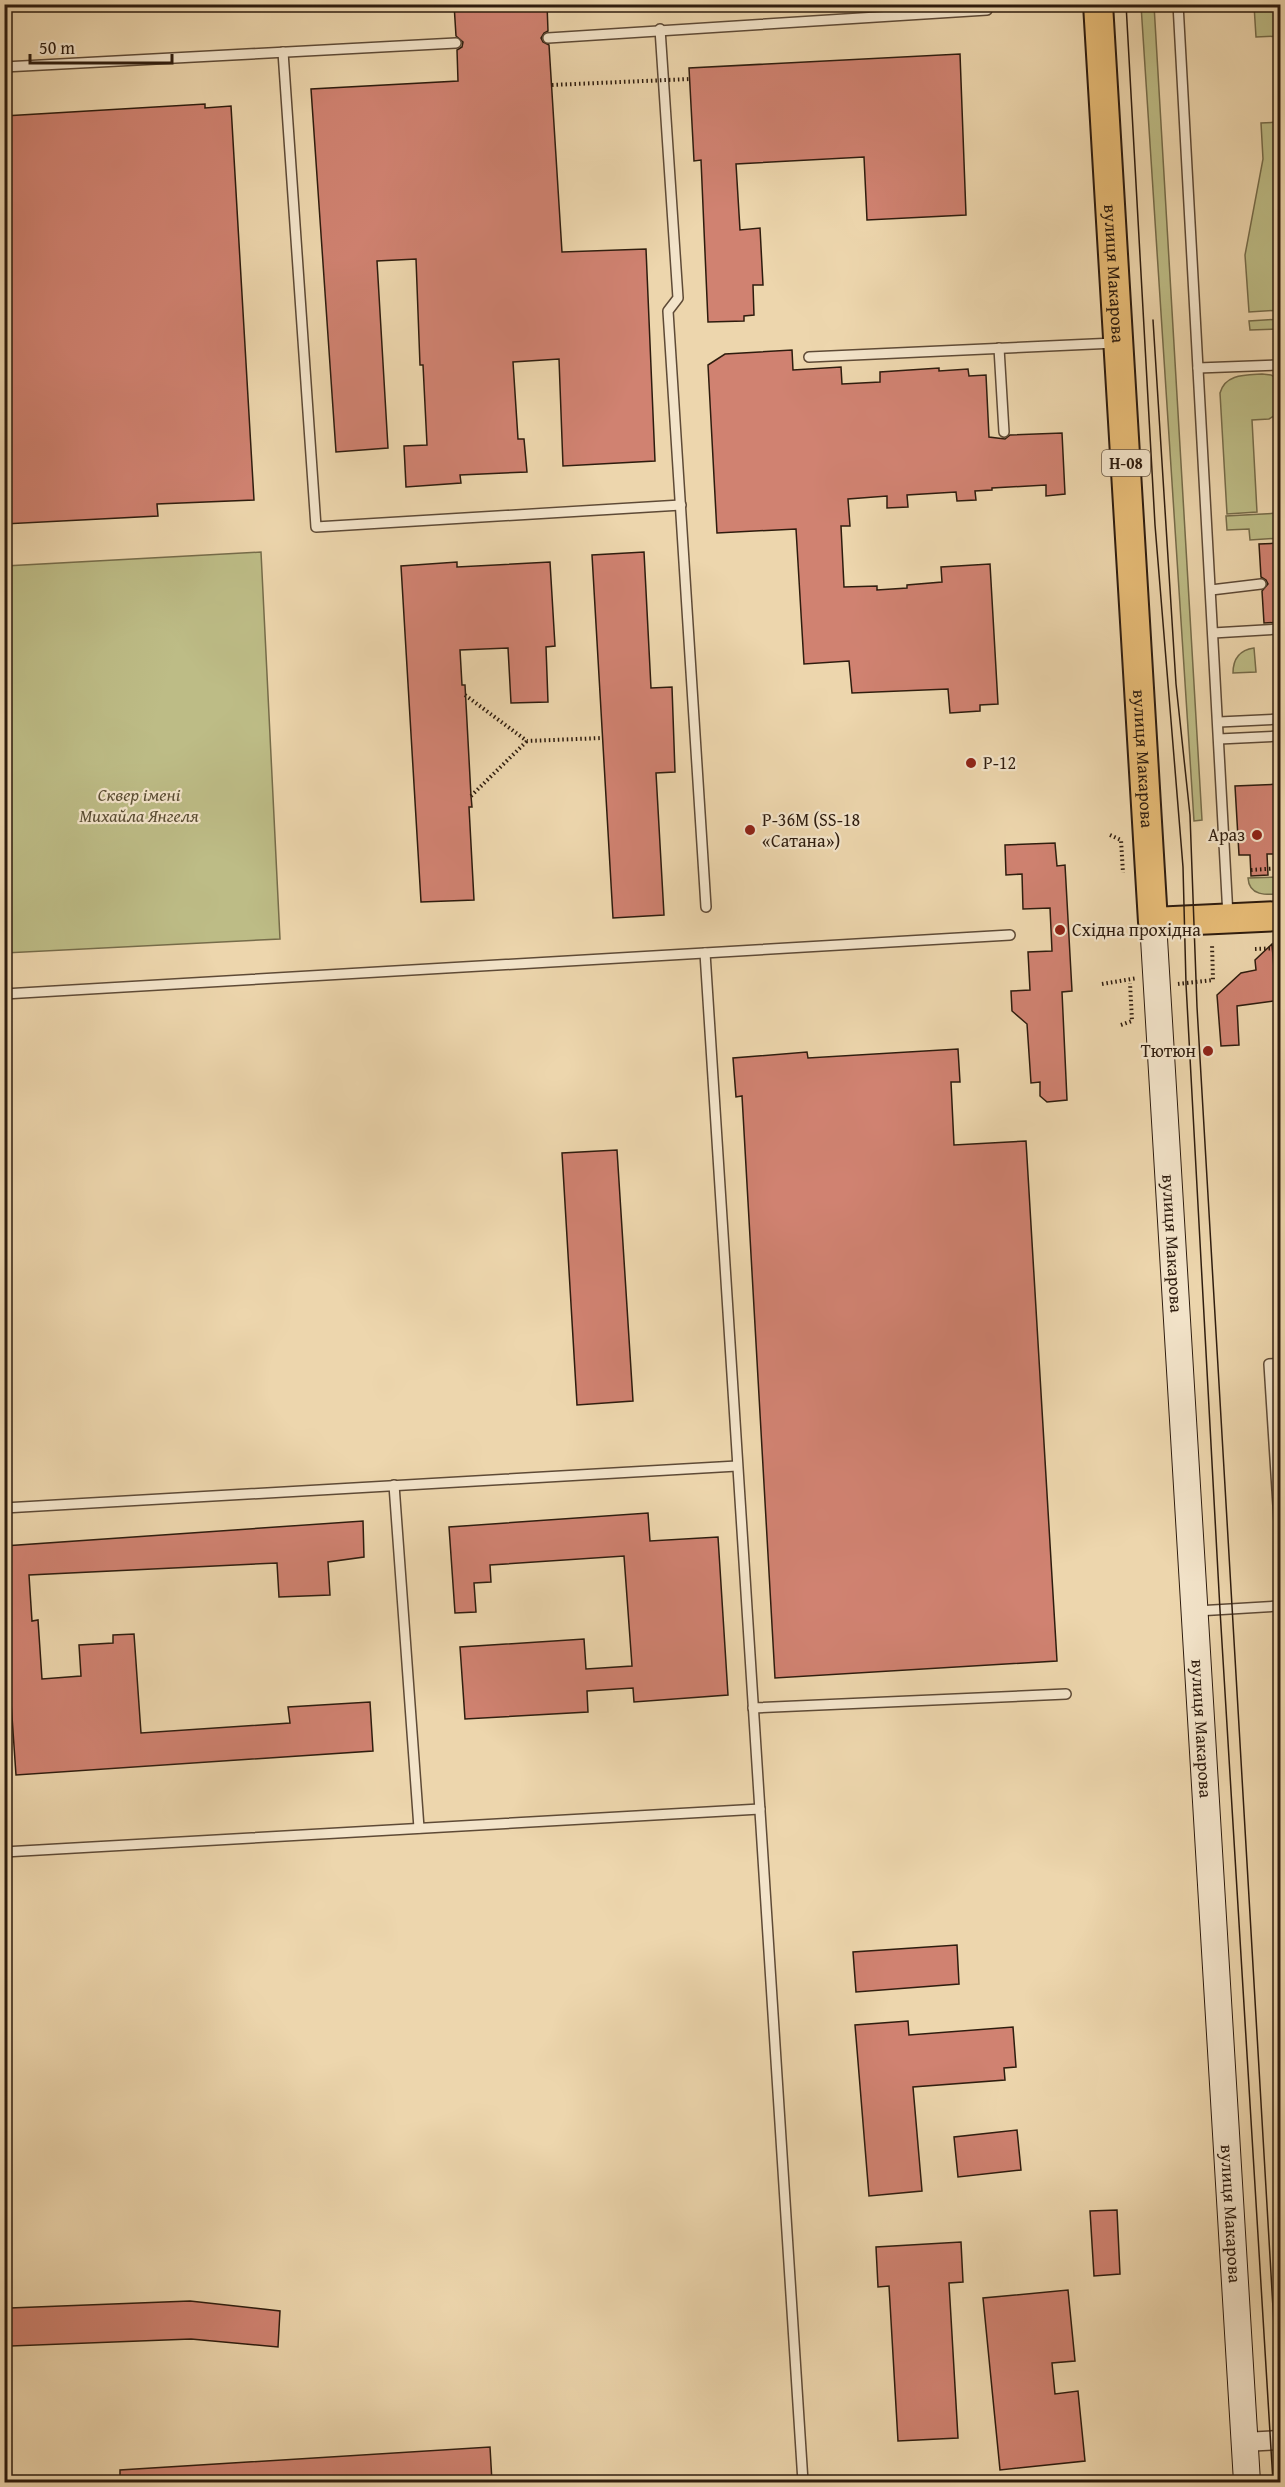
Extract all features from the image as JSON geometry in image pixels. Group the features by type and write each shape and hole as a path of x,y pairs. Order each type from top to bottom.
{"main road":[{"name":"вулиця Макарова","path":"1098,4 1247,2482"},
{"path":"1154,922 1281,916"}],"street":[{"path":"1244,2442 1281,2440"}],"lane":[{"path":"1178,4 1228,919"},
{"path":"548,38 660,29 987,10"},
{"path":"660,29 678,298 668,312 706,907"},
{"path":"4,67 456,43"},
{"path":"283,51 316,527 681,505"},
{"path":"809,357 1118,343"},
{"path":"999,348 1004,432"},
{"path":"1198,368 1281,365"},
{"path":"1211,590 1262,584"},
{"path":"1213,633 1281,629"},
{"path":"1219,722 1281,719"},
{"path":"1220,740 1281,736"},
{"path":"4,994 1010,935"},
{"path":"705,953 803,2482"},
{"path":"1281,1363 1269,1364 1281,1537"},
{"path":"4,1508 737,1466"},
{"path":"394,1485 419,1828"},
{"path":"1194,1611 1281,1606"},
{"path":"753,1708 1066,1694"},
{"path":"4,1852 760,1809"}],"path":[{"path":"552,84 690,79"},
{"path":"465,695 527,741 602,738"},
{"path":"471,796 527,741"},
{"path":"1110,835 1122,840 1123,873"},
{"path":"1251,870 1281,868"},
{"path":"1173,984 1213,980 1212,944"},
{"path":"1255,949 1281,948"},
{"path":"1102,984 1138,978"},
{"path":"1121,1025 1132,1021 1130,983"}],"green space":[{"path":"1141,5 1154,5 1202,820 1194,821"},
{"path":"1254,5 1278,5 1280,36 1256,37"},
{"path":"1280,122 1280,310 1249,312 1245,255 1263,159 1261,123"},
{"path":"1280,319 1280,329 1250,330 1249,321"},
{"path":"1243,375 1271,375 1280,381 1280,412 1269,419 1252,420 1257,512 1227,514 1220,393 1226,382 1231,379"},
{"path":"1280,513 1280,538 1250,540 1249,529 1227,530 1226,516"},
{"name":"Сквер імені Михайла Янгеля","path":"261,552 280,939 5,953 5,566"},
{"path":"1254,648 1256,672 1233,673 1234,663 1238,656"},
{"path":"1280,877 1280,894 1264,894 1255,891 1251,888 1248,878"}],"building":[{"path":"454,4 547,4 548,31 541,38 549,45 562,252 646,249 655,461 563,466 559,359 513,362 518,439 524,439 527,472 460,475 461,483 406,487 404,446 427,445 423,365 420,365 416,259 377,261 388,448 336,452 311,89 458,81 457,50 462,47 463,42 456,36"},
{"path":"960,54 966,215 867,220 864,157 736,164 740,230 760,228 763,285 753,285 754,315 744,316 744,321 708,322 701,160 694,161 689,68"},
{"path":"205,104 205,108 231,106 254,500 157,504 158,516 4,524 4,116"},
{"path":"792,350 793,370 841,367 842,384 880,382 880,372 939,368 939,371 968,369 969,376 986,375 989,437 1005,439 1010,435 1062,433 1065,494 1046,496 1046,485 992,488 992,490 975,491 976,500 957,501 956,492 907,495 908,507 887,508 887,496 848,499 850,526 841,526 844,587 877,586 877,590 907,588 907,585 942,582 941,567 990,564 998,704 980,705 980,711 950,713 948,689 852,693 849,661 804,664 796,529 717,533 708,365 725,354"},
{"path":"1281,543 1281,622 1264,623 1262,591 1268,584 1261,577 1259,544"},
{"path":"644,552 651,688 672,687 675,772 656,773 664,915 613,918 592,555"},
{"path":"457,562 457,567 550,562 555,646 546,647 548,702 511,703 508,648 460,650 462,685 465,685 472,807 469,807 474,900 421,902 401,566"},
{"path":"1281,784 1281,854 1267,854 1268,875 1251,876 1250,855 1239,855 1235,786"},
{"path":"1055,843 1057,866 1065,865 1072,991 1062,992 1067,1100 1047,1102 1040,1096 1040,1082 1031,1083 1027,1024 1012,1011 1011,991 1030,990 1028,952 1052,951 1050,908 1023,909 1022,874 1006,875 1005,845"},
{"path":"1272,944 1275,980 1281,980 1281,1000 1237,1006 1239,1045 1221,1046 1217,995 1241,973 1256,970 1255,960"},
{"path":"958,1049 960,1082 951,1082 954,1145 1026,1141 1057,1661 775,1678 742,1096 736,1097 733,1058 807,1052 808,1058"},
{"path":"617,1150 633,1401 577,1405 562,1153"},
{"path":"648,1513 650,1541 718,1537 728,1695 634,1702 633,1688 587,1691 588,1712 465,1719 460,1647 584,1639 586,1669 632,1666 624,1556 490,1565 491,1582 474,1583 476,1612 455,1613 449,1527"},
{"path":"363,1521 364,1557 328,1562 330,1595 279,1597 277,1563 29,1575 32,1621 38,1620 42,1679 81,1676 79,1645 113,1643 113,1635 134,1634 141,1733 290,1723 288,1707 370,1702 373,1751 16,1775 4,1600 4,1546"},
{"path":"957,1945 959,1984 856,1992 853,1952"},
{"path":"908,2021 909,2035 1013,2027 1016,2067 1004,2068 1005,2080 913,2087 922,2191 869,2196 855,2025"},
{"path":"1017,2130 1021,2170 958,2177 954,2137"},
{"path":"1117,2210 1120,2274 1094,2276 1090,2211"},
{"path":"961,2242 963,2282 949,2283 958,2438 898,2441 889,2286 878,2287 876,2247"},
{"path":"1068,2290 1075,2361 1052,2363 1055,2394 1078,2391 1085,2461 1000,2470 983,2298"},
{"path":"190,2301 280,2311 278,2347 191,2339 11,2346 10,2308"},
{"path":"490,2447 492,2482 120,2482 120,2470"}],"tram line":[{"path":"1126,4 1155,525 1183,867 1186,984 1220,1610 1273,2482"},
{"path":"1153,320 1176,684 1190,815 1197,1007 1280,2428"}],"place":[{"name":"Р-12","path":"971,763"},
{"name":"Р-36М (SS-18 «Сатана»)","path":"750,830"},
{"name":"Араз","path":"1257,835"},
{"name":"Східна прохідна","path":"1060,930"},
{"name":"Тютюн","path":"1208,1051"}]}
